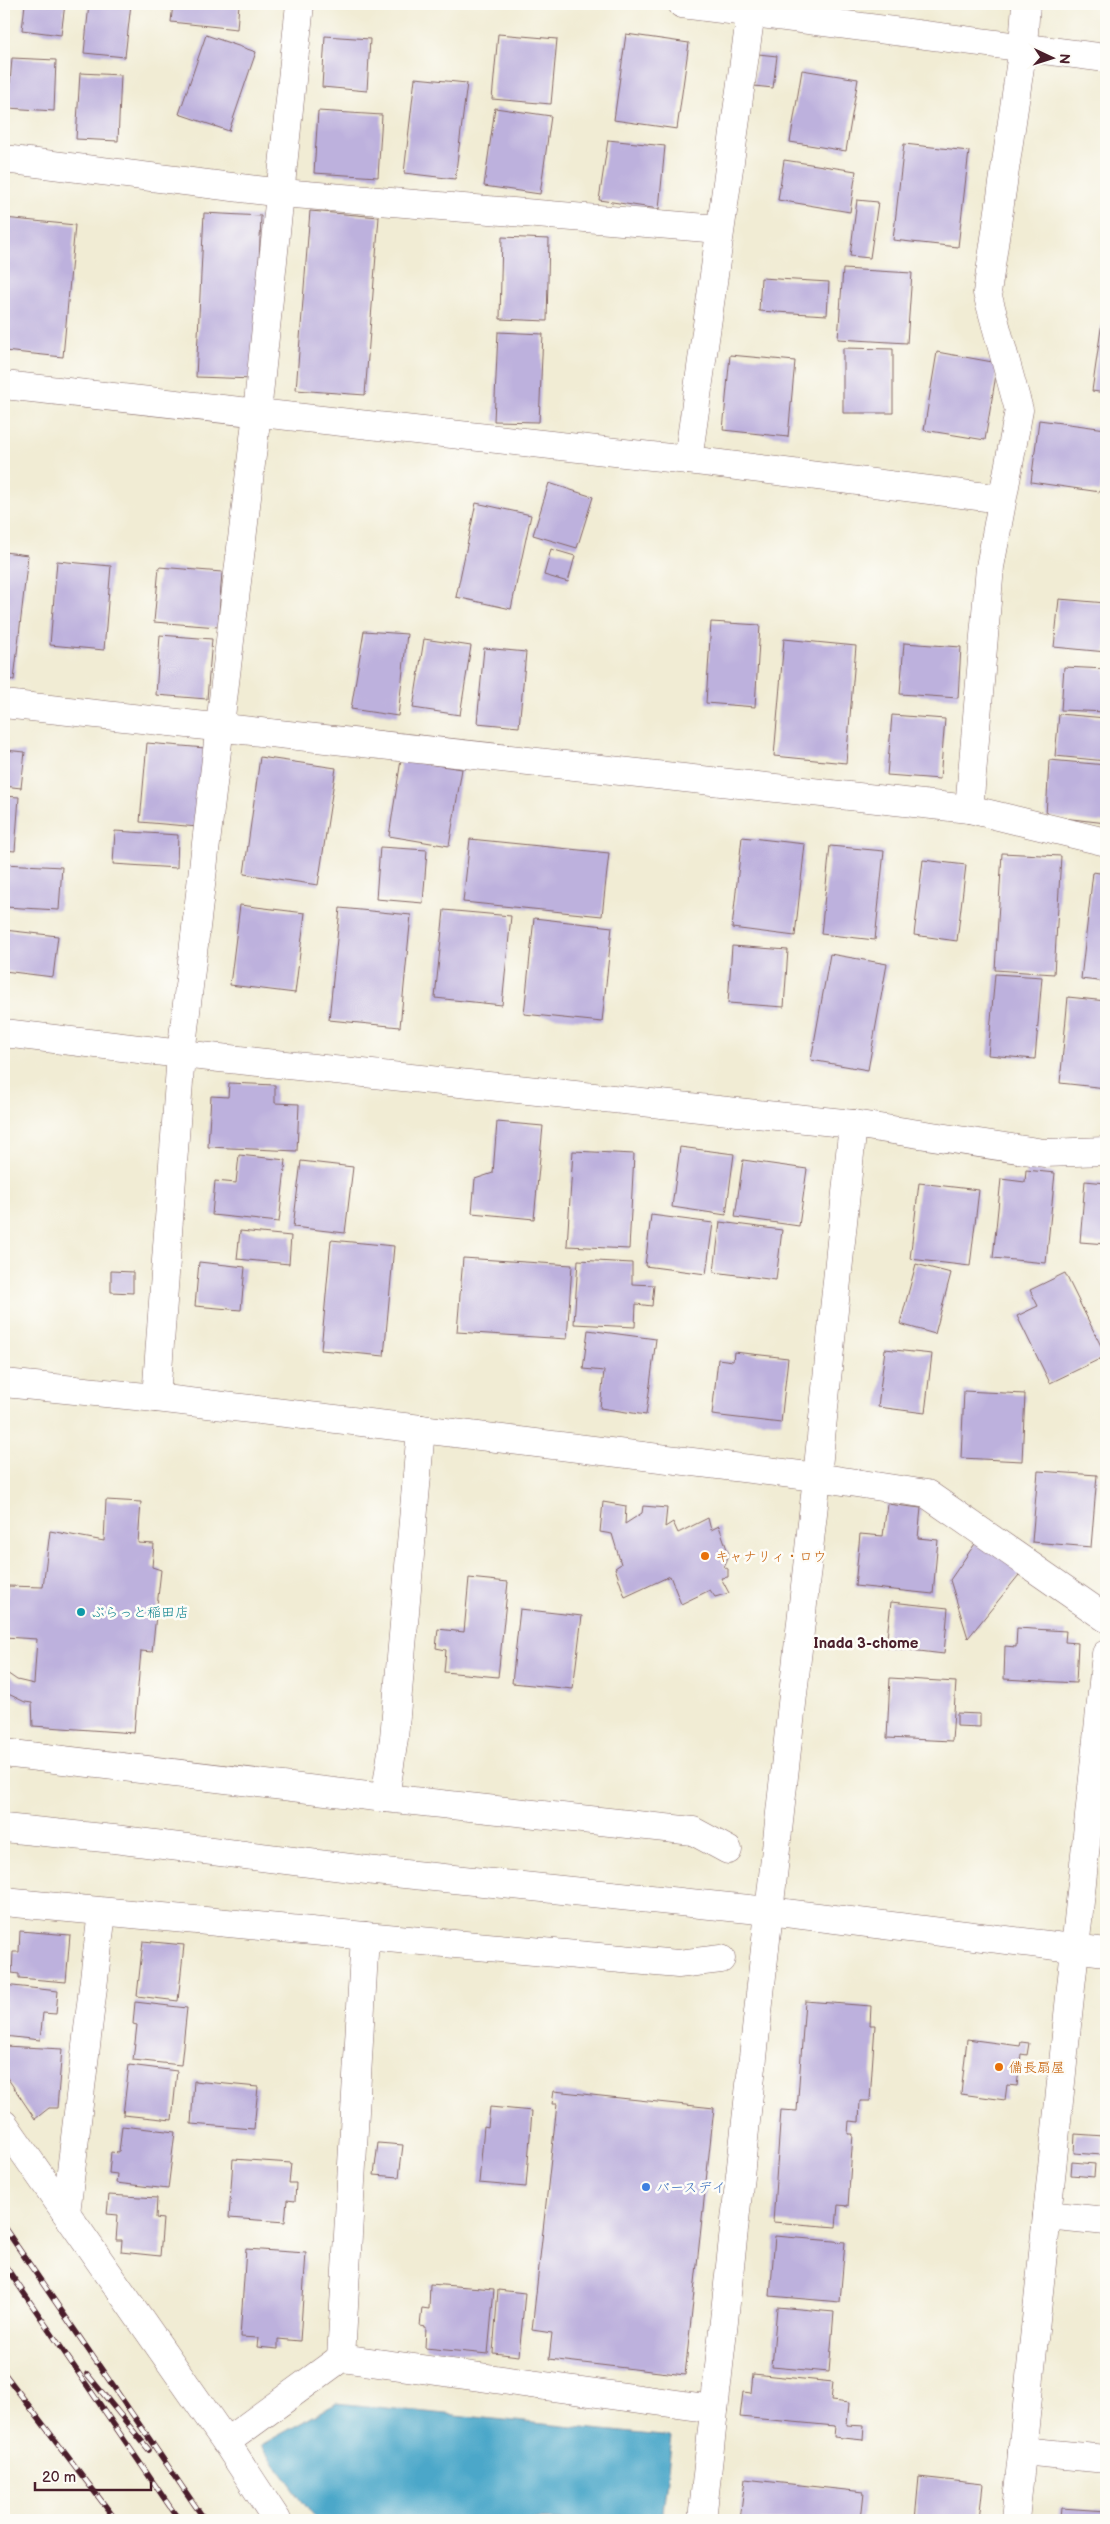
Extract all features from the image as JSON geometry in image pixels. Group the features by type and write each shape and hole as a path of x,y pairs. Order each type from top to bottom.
{"street":[{"path":"156,1398 181,1054 282,193 300,4"},
{"path":"682,4 1106,58"},
{"path":"969,810 990,567 1019,410 987,292 1023,46 1026,4"},
{"path":"688,460 751,12"},
{"path":"4,159 282,193 719,229"},
{"path":"4,385 688,460 1002,499"},
{"path":"4,704 969,810 1106,842"},
{"path":"4,1033 181,1054 853,1124 1044,1153 1106,1151"},
{"path":"702,2520 817,1477 853,1124"},
{"path":"4,1383 156,1398 421,1429 817,1477 927,1494 1106,1618"},
{"path":"384,1798 394,1738 421,1429"},
{"path":"1014,2520 1048,2215 1106,1654"},
{"path":"4,1754 384,1798 693,1831 728,1850"},
{"path":"4,1828 124,1840 375,1871 769,1912 1106,1952"},
{"path":"4,1902 678,1964 721,1959"},
{"path":"66,2213 102,1912"},
{"path":"341,2358 365,1936"},
{"path":"4,2124 226,2442 277,2520"},
{"path":"1048,2215 1106,2221"},
{"path":"226,2442 341,2358 714,2409"},
{"path":"1022,2450 1106,2459"}],"water":[{"path":"337,2403 672,2437 662,2520 316,2520 261,2445"}],"building":[{"path":"25,4 65,4 61,35 22,30"},
{"path":"89,4 131,4 125,57 84,53"},
{"path":"173,4 239,4 237,29 171,22"},
{"path":"498,34 557,39 551,104 492,99"},
{"path":"626,34 689,43 677,129 614,120"},
{"path":"206,35 256,52 229,131 179,114"},
{"path":"325,36 370,39 367,91 322,87"},
{"path":"758,54 777,56 773,88 754,86"},
{"path":"12,58 56,60 54,111 8,108"},
{"path":"802,70 858,79 846,151 790,142"},
{"path":"80,73 121,75 118,141 76,139"},
{"path":"415,78 467,83 455,179 404,173"},
{"path":"495,108 551,116 540,194 484,186"},
{"path":"318,111 382,115 378,177 314,173"},
{"path":"608,140 665,146 659,209 599,200"},
{"path":"904,144 969,151 958,247 893,240"},
{"path":"784,160 856,171 850,212 778,200"},
{"path":"857,200 878,202 870,258 850,256"},
{"path":"310,211 379,217 365,395 296,390"},
{"path":"204,213 261,216 254,379 196,377"},
{"path":"4,218 75,225 63,357 4,351"},
{"path":"502,237 549,239 547,321 500,319"},
{"path":"843,269 912,273 907,343 838,339"},
{"path":"761,278 829,282 827,315 759,311"},
{"path":"1104,308 1106,308 1106,393 1092,391"},
{"path":"498,332 543,334 539,422 494,421"},
{"path":"843,348 893,349 893,413 843,413"},
{"path":"937,352 998,363 985,440 924,430"},
{"path":"730,355 795,361 788,437 723,430"},
{"path":"1039,420 1106,429 1106,451 1100,492 1031,482"},
{"path":"549,483 593,497 577,548 533,535"},
{"path":"476,503 531,515 511,609 456,597"},
{"path":"551,549 575,556 568,582 544,575"},
{"path":"4,552 28,555 14,680 4,679"},
{"path":"57,561 111,566 104,650 50,645"},
{"path":"159,567 222,572 218,627 154,622"},
{"path":"1059,599 1106,603 1106,652 1054,647"},
{"path":"711,622 760,625 755,707 706,703"},
{"path":"364,631 407,634 398,716 351,709"},
{"path":"160,635 212,639 207,699 156,695"},
{"path":"424,639 471,646 460,715 413,708"},
{"path":"784,639 856,646 846,763 774,756"},
{"path":"904,643 961,647 958,698 900,694"},
{"path":"484,648 526,652 519,727 477,723"},
{"path":"1064,667 1106,669 1106,712 1061,710"},
{"path":"1059,714 1106,718 1106,761 1055,756"},
{"path":"892,715 945,719 940,779 887,775"},
{"path":"147,743 205,748 198,827 140,822"},
{"path":"4,750 25,752 21,788 4,786"},
{"path":"260,757 336,768 318,885 244,874"},
{"path":"401,760 462,769 449,846 389,836"},
{"path":"1049,760 1106,765 1106,823 1046,816"},
{"path":"4,796 19,797 15,851 4,850"},
{"path":"115,831 178,835 177,868 113,864"},
{"path":"742,837 805,844 795,936 732,928"},
{"path":"470,839 609,853 602,916 463,902"},
{"path":"830,846 884,851 875,940 821,934"},
{"path":"380,847 427,850 423,903 376,899"},
{"path":"1002,853 1061,856 1054,974 995,970"},
{"path":"923,860 966,865 957,941 914,935"},
{"path":"4,864 62,867 59,910 4,907"},
{"path":"1093,872 1106,874 1106,982 1081,979"},
{"path":"240,905 305,913 295,993 230,985"},
{"path":"340,908 411,915 400,1027 329,1020"},
{"path":"444,910 511,916 502,1005 435,998"},
{"path":"534,918 612,927 602,1022 524,1014"},
{"path":"4,930 58,936 53,977 4,971"},
{"path":"732,946 788,950 784,1007 728,1003"},
{"path":"830,954 887,964 868,1070 811,1060"},
{"path":"995,974 1042,977 1035,1059 988,1055"},
{"path":"1068,997 1106,1001 1106,1088 1060,1083"},
{"path":"229,1083 275,1085 275,1103 299,1104 297,1151 208,1147 211,1096 228,1097"},
{"path":"497,1122 543,1126 534,1219 472,1213 475,1179 493,1173"},
{"path":"680,1147 734,1154 726,1215 672,1207"},
{"path":"573,1151 634,1154 629,1249 567,1246"},
{"path":"239,1155 286,1160 279,1222 212,1215 215,1181 236,1183"},
{"path":"743,1160 807,1169 799,1226 735,1217"},
{"path":"301,1161 353,1167 345,1233 293,1227"},
{"path":"1026,1170 1055,1173 1046,1263 993,1258 1001,1179 1025,1182"},
{"path":"1085,1181 1106,1183 1106,1244 1080,1242"},
{"path":"919,1183 979,1190 970,1266 910,1259"},
{"path":"651,1215 713,1223 706,1274 645,1266"},
{"path":"720,1222 782,1230 776,1280 714,1272"},
{"path":"240,1231 291,1236 289,1264 237,1259"},
{"path":"331,1240 394,1246 384,1356 321,1350"},
{"path":"463,1258 572,1265 567,1339 457,1332"},
{"path":"578,1260 632,1263 632,1284 654,1285 652,1306 636,1304 635,1327 574,1324"},
{"path":"199,1262 245,1267 241,1310 195,1306"},
{"path":"916,1264 951,1273 935,1334 900,1324"},
{"path":"111,1271 133,1272 133,1293 111,1292"},
{"path":"1065,1273 1106,1356 1050,1383 1017,1316 1038,1306 1030,1290"},
{"path":"588,1330 656,1339 646,1415 600,1408 604,1371 583,1369"},
{"path":"885,1349 932,1354 925,1413 878,1407"},
{"path":"734,1352 788,1358 781,1423 712,1415 718,1359 733,1361"},
{"path":"964,1391 1025,1394 1022,1461 961,1458"},
{"path":"1038,1471 1097,1475 1091,1547 1032,1542"},
{"name":"ぶらっと稲田店","path":"106,1500 141,1502 138,1543 154,1544 152,1567 161,1570 152,1652 141,1651 134,1733 33,1726 32,1703 25,1702 4,1692 4,1671 17,1680 34,1684 37,1639 4,1637 8,1586 43,1587 50,1531 104,1541"},
{"path":"603,1502 626,1506 625,1524 642,1513 643,1506 667,1508 665,1527 673,1522 678,1533 708,1518 711,1530 719,1526 729,1555 724,1567 728,1569 728,1577 721,1578 729,1593 715,1597 710,1590 681,1604 670,1576 625,1597 615,1568 621,1564 612,1534 600,1532"},
{"path":"887,1504 921,1508 918,1538 938,1540 933,1594 855,1586 860,1534 883,1536"},
{"path":"981,1535 1023,1570 968,1638 950,1580"},
{"path":"469,1578 508,1582 498,1677 444,1672 446,1650 436,1648 438,1629 464,1632"},
{"path":"891,1602 948,1608 944,1654 886,1647"},
{"path":"520,1609 582,1616 573,1689 512,1683"},
{"path":"1017,1628 1066,1631 1065,1642 1078,1643 1076,1683 1004,1679 1005,1646 1016,1647"},
{"path":"890,1678 956,1682 952,1741 887,1738"},
{"path":"957,1713 980,1714 980,1727 957,1726"},
{"path":"20,1931 70,1935 66,1982 19,1978 19,1974 12,1973 13,1952 19,1952"},
{"path":"143,1941 184,1945 178,2001 137,1996"},
{"path":"4,1985 58,1991 56,2014 43,2013 40,2040 4,2036"},
{"path":"805,2001 871,2006 870,2025 875,2025 870,2101 860,2101 859,2122 849,2121 848,2134 853,2134 848,2206 838,2205 836,2227 773,2222 781,2110 797,2111"},
{"path":"135,2002 187,2008 181,2065 133,2060 137,2025 133,2024"},
{"path":"967,2039 1020,2046 1021,2042 1029,2043 1027,2055 1021,2054 1017,2086 1007,2085 1005,2100 961,2094"},
{"path":"4,2046 62,2049 57,2108 49,2108 35,2119 4,2073"},
{"path":"129,2065 177,2071 172,2120 123,2115"},
{"path":"194,2081 258,2087 254,2129 191,2124"},
{"path":"554,2091 714,2108 685,2375 549,2359 552,2333 532,2330 557,2104 552,2104"},
{"path":"490,2107 532,2111 526,2187 479,2183 484,2126 488,2127"},
{"path":"122,2126 175,2132 168,2189 116,2183 117,2174 109,2173 111,2152 119,2153"},
{"path":"1075,2134 1104,2136 1102,2155 1074,2153"},
{"path":"378,2143 403,2145 399,2177 374,2175"},
{"path":"233,2159 291,2163 289,2183 296,2183 295,2201 287,2200 285,2222 229,2218"},
{"path":"1072,2162 1095,2164 1094,2177 1071,2175"},
{"path":"109,2195 157,2198 156,2218 163,2219 160,2256 121,2252 122,2240 116,2240 118,2215 107,2214"},
{"path":"775,2236 845,2242 840,2302 770,2296"},
{"path":"246,2249 306,2253 300,2341 278,2339 278,2349 257,2347 258,2338 240,2337"},
{"path":"430,2284 494,2289 488,2354 425,2348 426,2327 420,2326 422,2308 429,2309"},
{"path":"498,2290 525,2293 519,2356 493,2353"},
{"path":"777,2307 834,2312 829,2372 772,2367"},
{"path":"753,2374 833,2382 831,2401 849,2403 847,2425 864,2426 863,2440 834,2437 835,2426 740,2417 743,2392 751,2393"},
{"path":"919,2477 983,2484 979,2520 915,2520"},
{"path":"745,2479 864,2492 861,2520 740,2520"},
{"path":"1061,2508 1106,2511 1106,2520 1049,2520 1050,2517 1060,2518"}],"railway":[{"path":"4,2227 205,2520"},
{"path":"4,2264 179,2520"},
{"path":"4,2373 116,2520"},
{"path":"87,2374 149,2450"}],"place":[{"name":"キャナリィ・ロウ","path":"705,1556"},
{"name":"ぶらっと稲田店","path":"81,1612"},
{"name":"備長扇屋","path":"999,2067"},
{"name":"バースデイ","path":"646,2187"}],"district":[{"name":"Inada 3-chome","path":"866,1643"}]}
